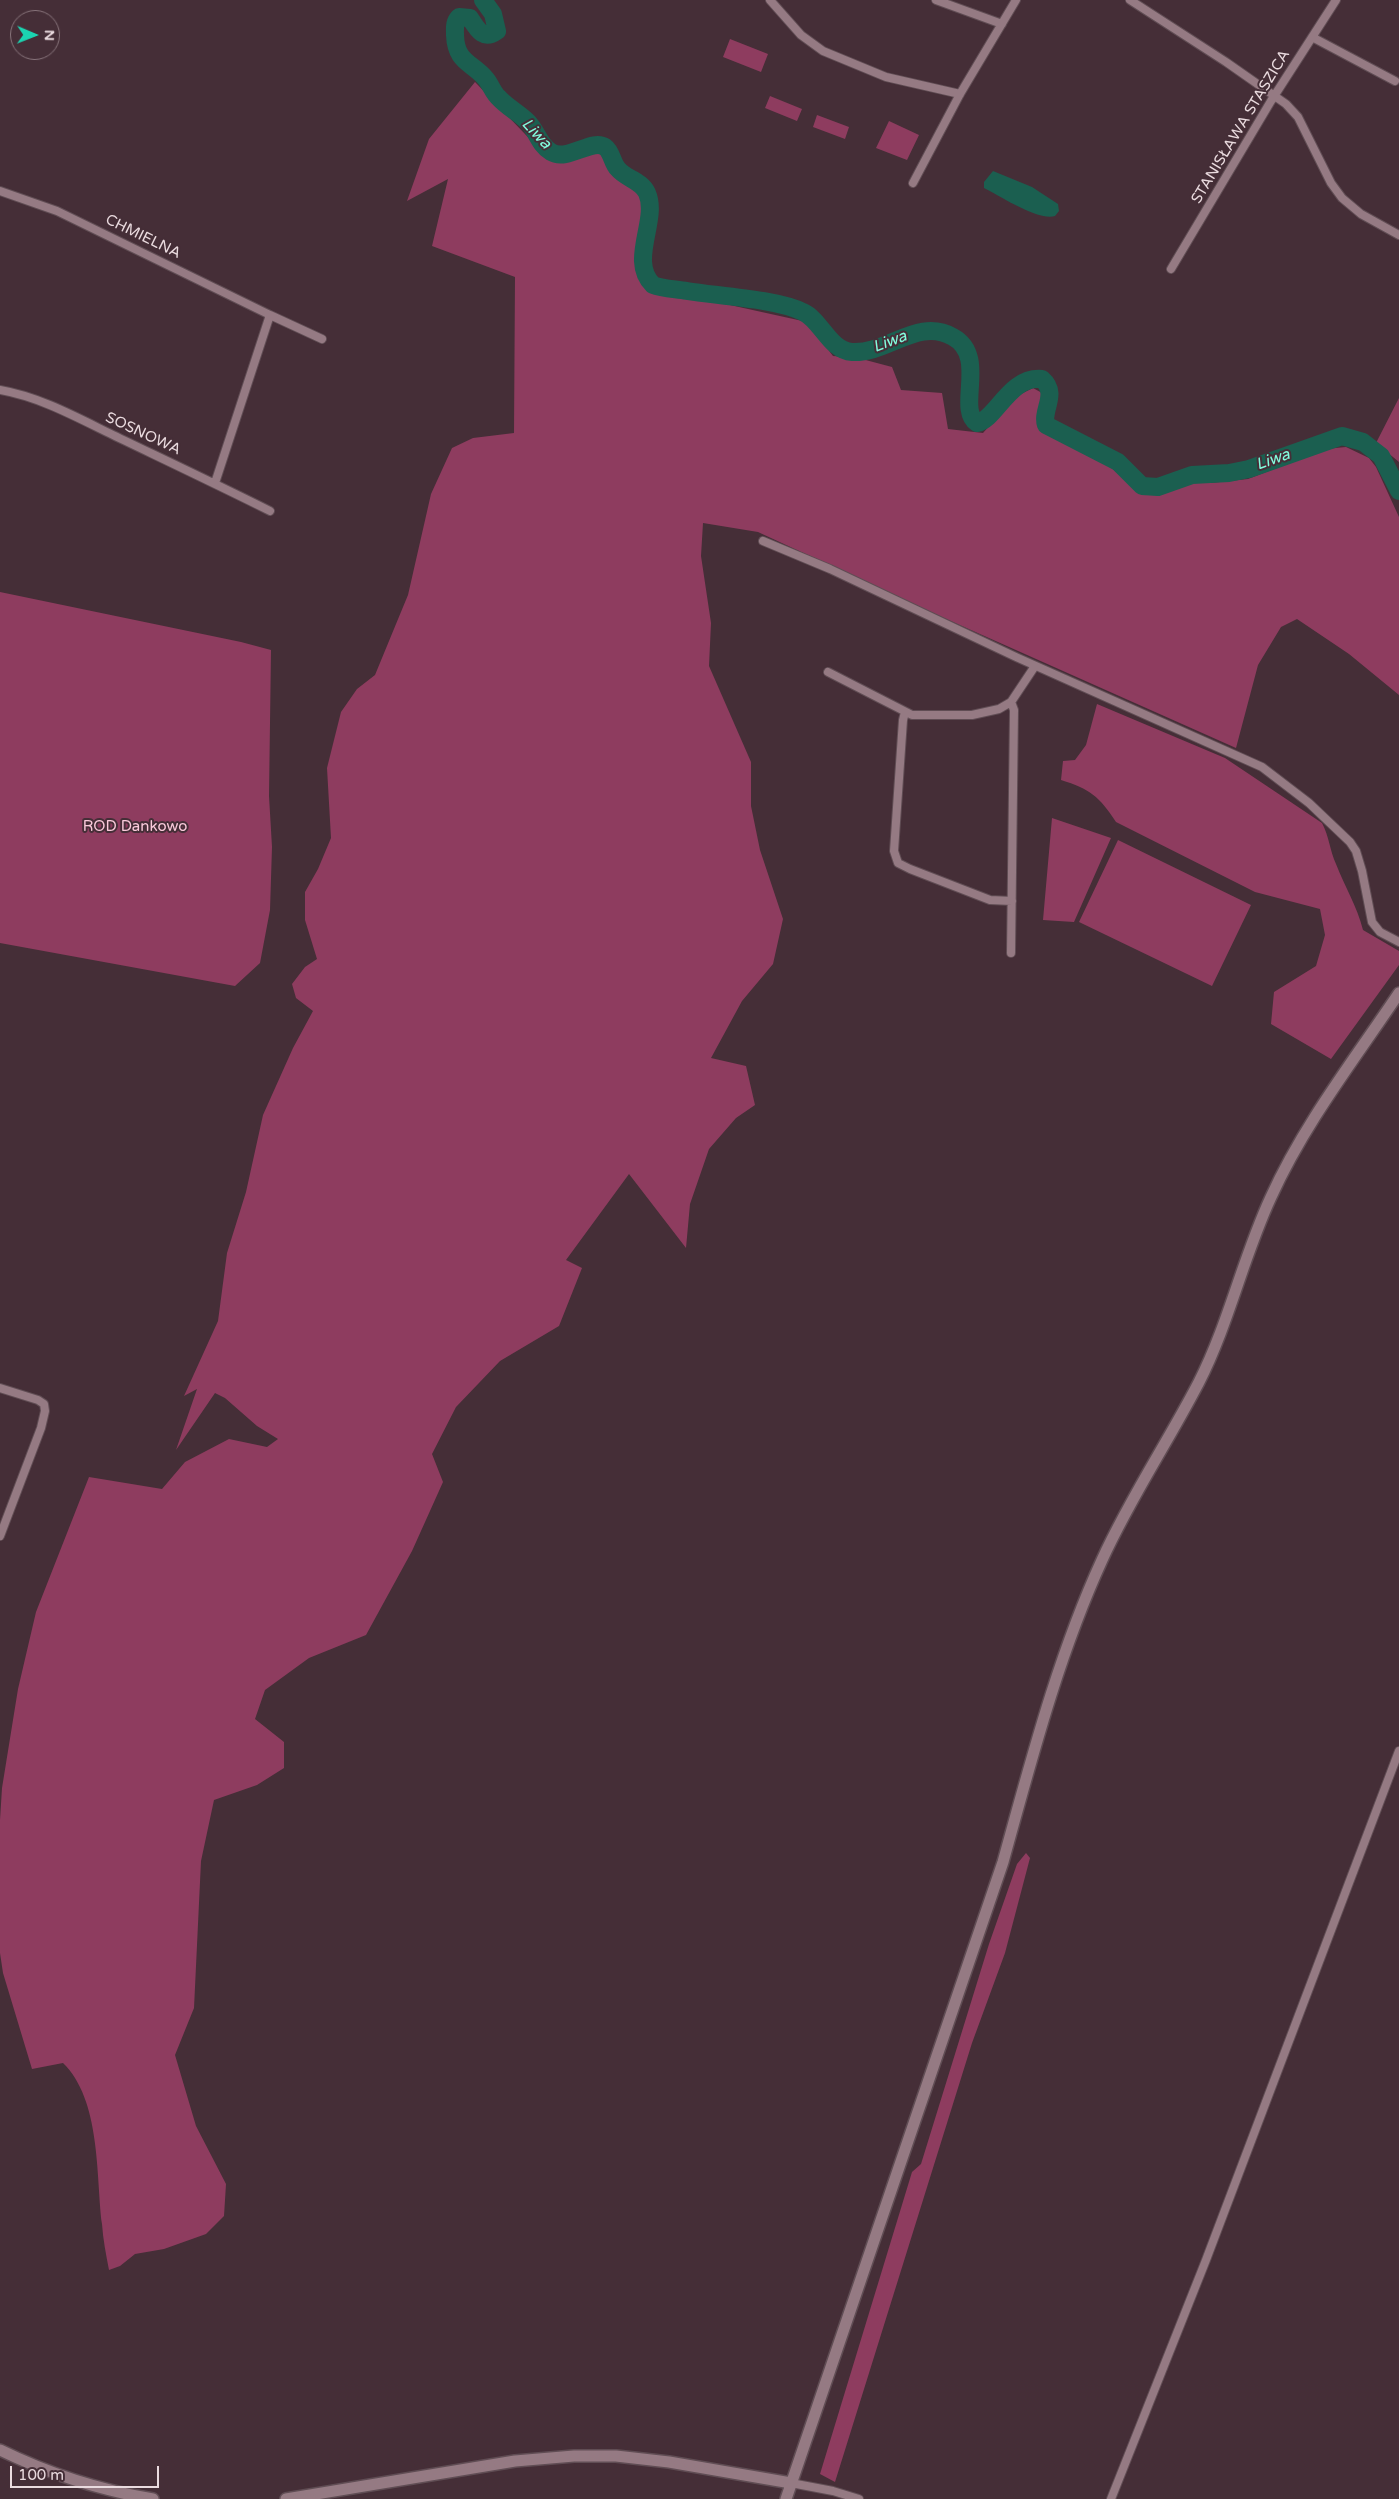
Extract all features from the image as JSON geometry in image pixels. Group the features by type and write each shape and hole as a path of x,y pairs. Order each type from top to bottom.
{"main road":[{"path":"786,2499 1000,1870 1027,1776 1073,1631 1090,1587 1132,1500 1202,1375 1269,1200 1287,1163 1304,1133 1399,993"},
{"path":"0,2450 32,2466 95,2488 153,2499"},
{"path":"286,2499 515,2461 574,2456 616,2456 669,2462 791,2483"}],"street":[{"path":"770,0 801,35 824,51 886,77 960,94"},
{"path":"936,0 1002,24"},
{"path":"913,182 960,94 1016,0"},
{"path":"1130,0 1275,95 1298,117 1331,183 1342,198 1361,214 1399,236"},
{"name":"STANISŁAWA STASZICA","path":"1171,269 1275,95 1336,0"},
{"path":"1312,37 1395,81"},
{"name":"CHMIELNA","path":"0,191 57,211 322,339"},
{"path":"215,482 270,315"},
{"name":"SOSNOWA","path":"0,390 37,399 215,482 270,511"},
{"path":"763,541 830,570 1036,666 1242,757 1282,782 1327,819 1356,850 1372,922 1380,932 1399,942"},
{"path":"828,672 912,715 972,715 999,709 1011,702 1036,666"},
{"path":"1011,702 1014,710 1011,953"},
{"path":"905,712 902,720 894,851 898,863 990,900 1012,901"},
{"path":"0,1388 38,1400 44,1404 45,1411 42,1428 0,1536"},
{"path":"1111,2499 1206,2260 1399,1751"},
{"path":"791,2483 833,2491 859,2499"}],"green space":[{"path":"730,39 768,54 761,72 723,57"},
{"path":"475,82 549,159 599,149 616,177 637,188 644,208 636,253 644,282 671,292 807,322 833,356 858,358 892,367 901,390 942,393 948,429 983,433 1015,397 1033,388 1042,393 1037,422 1073,446 1108,465 1134,487 1168,490 1189,481 1210,483 1248,479 1326,449 1346,447 1369,458 1376,467 1399,517 1399,695 1349,654 1297,619 1281,627 1258,665 1236,748 944,618 758,532 703,523 701,556 711,623 709,666 751,762 751,806 760,850 783,919 773,964 742,1001 711,1058 746,1066 755,1105 736,1118 709,1149 690,1204 686,1248 629,1174 566,1260 582,1268 559,1326 500,1361 456,1407 432,1454 443,1482 412,1551 366,1635 309,1658 265,1690 255,1719 284,1742 284,1768 257,1785 214,1800 201,1861 194,2008 175,2055 196,2126 226,2184 224,2216 206,2234 164,2249 135,2254 120,2266 109,2270 103,2235 94,2139 84,2097 75,2079 63,2063 32,2069 3,1973 0,1953 0,1820 2,1788 18,1689 36,1612 89,1477 162,1489 185,1462 229,1439 267,1447 278,1439 257,1426 225,1398 215,1393 176,1450 197,1389 184,1396 218,1321 227,1253 246,1192 263,1115 293,1048 313,1011 296,998 292,984 305,967 317,959 305,920 305,892 318,869 331,838 327,768 341,712 357,689 375,675 408,595 431,494 452,448 473,438 514,433 515,277 432,246 448,179 407,201 429,139"},
{"path":"770,96 802,109 797,121 765,108"},
{"path":"817,115 849,127 845,139 813,127"},
{"path":"889,121 919,135 907,160 876,148"},
{"path":"1399,398 1399,462 1376,443"},
{"name":"ROD Dankowo","path":"0,592 241,642 271,650 269,796 272,847 270,910 260,963 235,986 0,943"},
{"path":"1097,704 1225,758 1322,823 1334,859 1363,930 1399,951 1399,965 1331,1059 1271,1024 1274,992 1316,966 1325,935 1320,909 1255,892 1116,822 1099,800 1087,790 1061,780 1063,761 1075,760 1086,745"},
{"path":"1052,818 1111,838 1074,922 1043,920"},
{"path":"1118,840 1251,905 1212,986 1079,922"},
{"path":"1026,1853 1030,1858 1005,1953 972,2043 835,2482 820,2474 912,2172 921,2164 989,1944 1017,1864"}],"shaded area":[{"path":"993,171 1032,187 1058,204 1059,211 1055,216 1039,215 1019,207 984,188 984,182"}],"waterway":[{"name":"Liwa","path":"483,0 493,14 497,31 488,35 484,34 478,30 470,18 459,17 455,28 458,51 466,61 481,73 497,96 528,122 541,142 551,152 565,154 593,145 600,145 609,152 614,164 621,172 641,185 647,193 650,204 643,264 646,275 653,285 763,301 792,308 809,316 832,341 844,350 852,352 878,348 915,333 928,331 940,332 953,337 963,346 969,356 969,406 971,416 977,423 991,414 1021,384 1031,380 1042,379 1049,390 1045,419 1046,425 1118,462 1142,486 1158,487 1192,475 1229,473 1249,469 1342,436 1363,442 1381,456 1399,491"}]}
